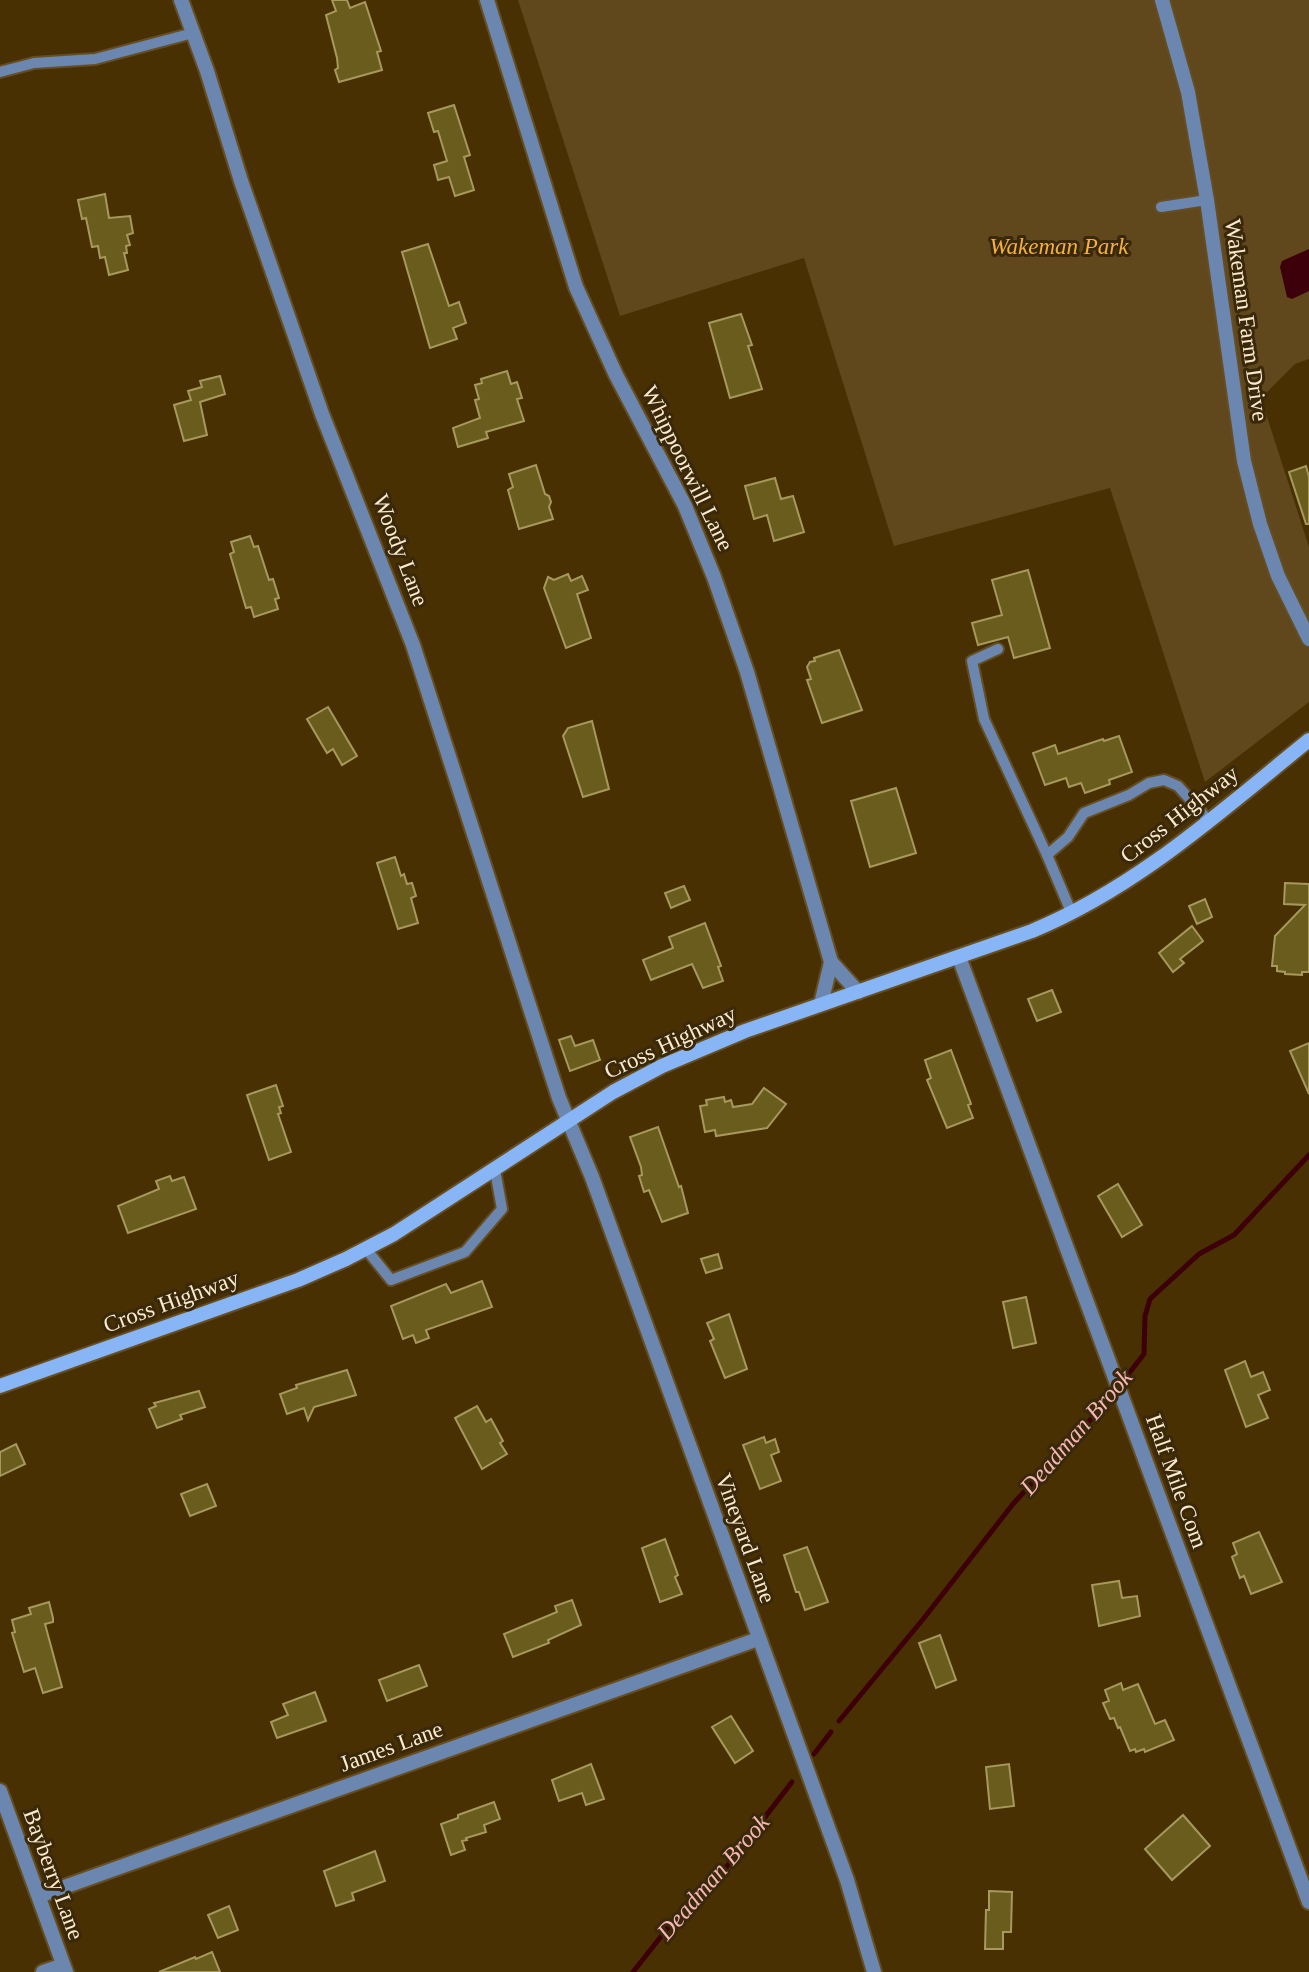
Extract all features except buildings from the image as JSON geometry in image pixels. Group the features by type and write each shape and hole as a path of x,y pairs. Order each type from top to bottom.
{"street":[{"name":"Woody Lane","path":"181,0 322,414 413,645 559,1098 569,1120"},
{"name":"Whippoorwill Lane","path":"487,0 576,287 617,375 685,506 709,564 747,672 831,962 858,992"},
{"name":"Wakeman Farm Drive","path":"1162,0 1188,92 1207,200 1244,461 1260,524 1278,576 1309,639"},
{"name":"Cross Highway","path":"0,1386 298,1279 366,1249 495,1170 621,1087 662,1066 725,1039 1032,931 1072,914 1149,868 1309,740"},
{"name":"Half Mile Com","path":"959,957 1309,1902"},
{"name":"Whippoorwill Lane","path":"821,1004 831,962"},
{"name":"Vineyard Lane","path":"569,1120 847,1880 874,1972"},
{"name":"James Lane","path":"39,1896 758,1639"},
{"name":"Bayberry Lane","path":"0,1791 64,1968"},
{"path":"43,1972 64,1968"}],"lane":[{"path":"0,72 34,63 95,59 193,33"},
{"path":"1161,207 1207,200"},
{"path":"998,649 972,661 984,719 1072,914"},
{"path":"1046,855 1068,837 1084,813 1149,783 1164,780 1178,786 1209,821"},
{"path":"366,1249 391,1280 465,1252 502,1209 495,1170"}],"green space":[{"name":"Wakeman Park","path":"518,0 1309,0 1309,359 1295,364 1261,398 1309,547 1309,702 1205,782 1110,488 894,546 804,258 620,316"}],"shaded area":[{"path":"1309,249 1309,291 1292,299 1287,297 1280,267 1282,261"}],"waterway":[{"name":"Deadman Brook","path":"839,1721 1013,1504 1105,1404 1144,1354 1145,1316 1150,1299 1199,1254 1234,1235 1309,1155"},
{"name":"Deadman Brook","path":"814,1754 831,1732"},
{"name":"Deadman Brook","path":"633,1972 689,1901 724,1870 792,1782"}]}
